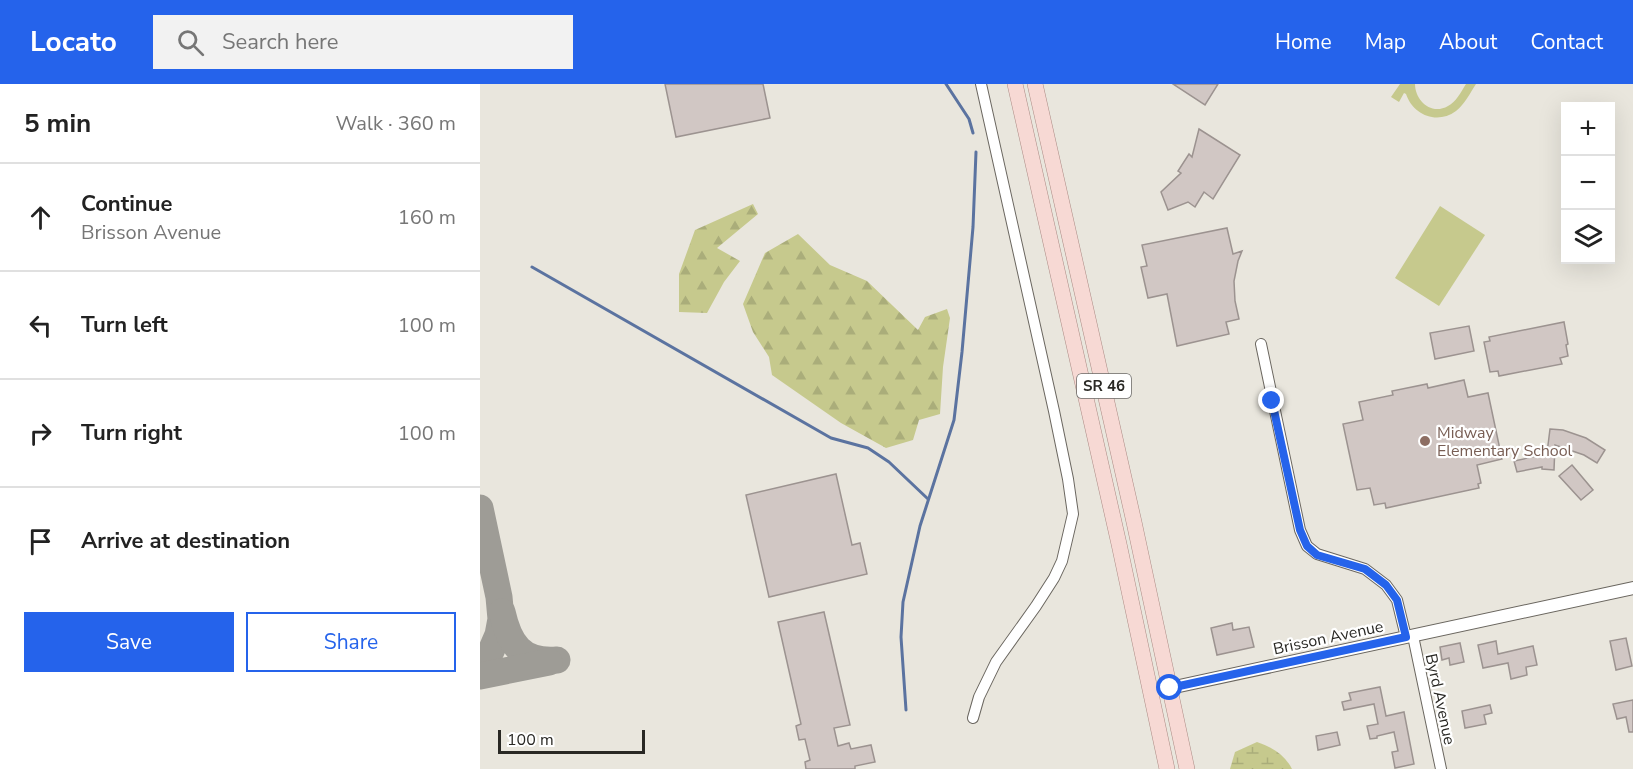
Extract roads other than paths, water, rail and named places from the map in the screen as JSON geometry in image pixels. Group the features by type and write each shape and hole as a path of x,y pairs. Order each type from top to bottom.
{"main road":[{"name":"SR 46","path":"1015,84 1119,544 1167,769"},
{"name":"SR 46","path":"1035,84 1187,769"}],"street":[{"path":"973,718 979,697 996,662 1036,606 1062,561 1073,514 1059,433 981,84"},
{"name":"Byrd Avenue","path":"1261,344 1300,530 1307,546 1317,555 1365,569 1386,585 1397,600 1409,636 1441,769"},
{"name":"Brisson Avenue","path":"1170,688 1633,588"}],"waterway":[{"path":"946,84 969,119 973,133"},
{"path":"906,710 901,637 903,602 920,526 954,420 973,227 976,152"},
{"path":"532,267 831,438 868,448 889,462 928,499"}],"place":[{"name":"Midway Elementary School","path":"1425,441"}]}
